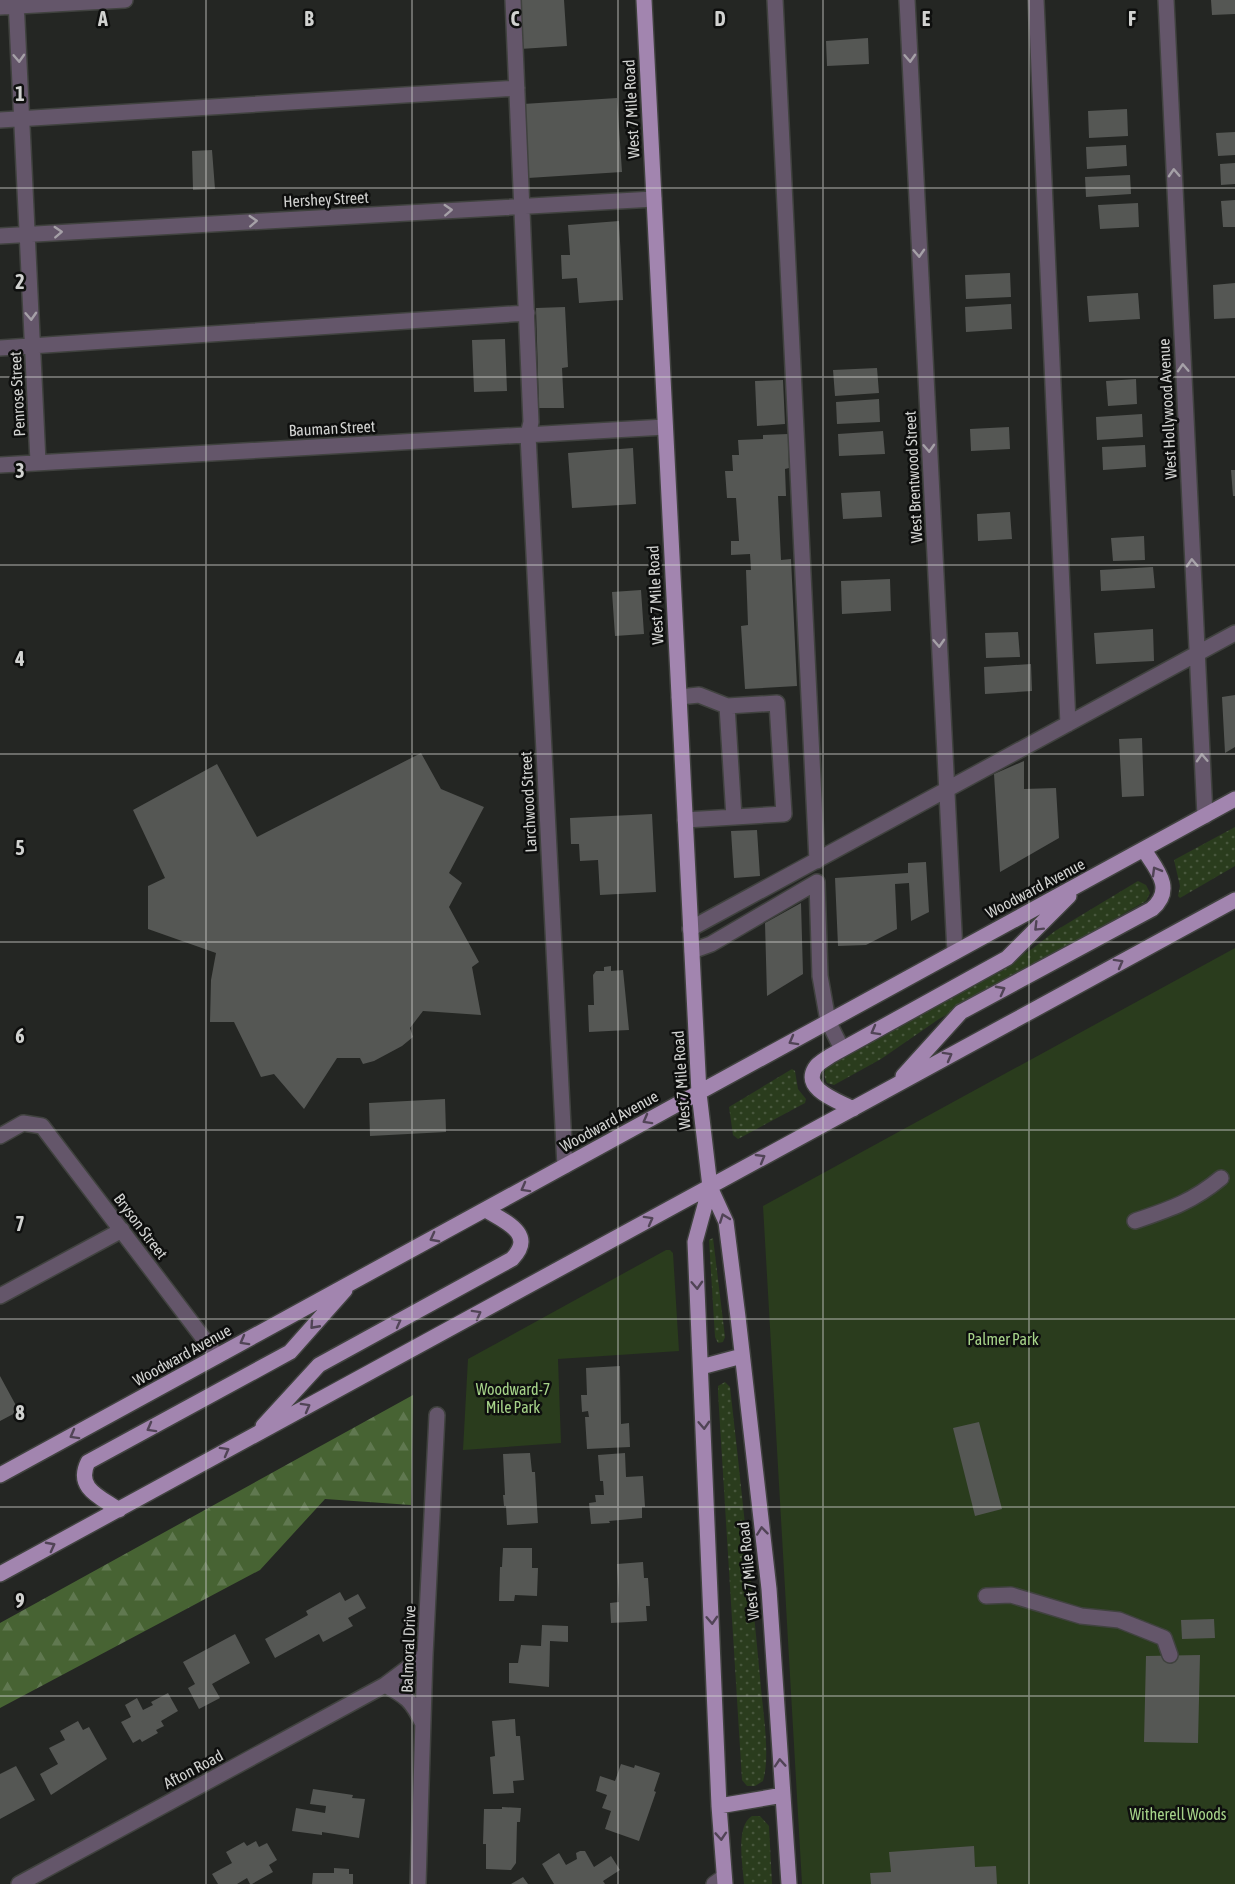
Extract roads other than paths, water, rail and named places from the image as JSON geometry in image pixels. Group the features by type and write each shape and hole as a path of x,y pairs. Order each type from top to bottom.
{"main road":[{"name":"West 7 Mile Road","path":"644,0 699,1093 710,1187 726,1222 769,1589 789,1884"},
{"name":"Woodward Avenue","path":"0,1475 1235,800"},
{"path":"896,1084 961,1012 1158,904 1164,891 1163,884 1144,850"},
{"path":"853,1109 815,1087 812,1077 815,1067 842,1049 1007,958 1079,885"},
{"path":"0,1574 1235,900"},
{"name":"West 7 Mile Road","path":"710,1187 695,1242 720,1806 721,1882"},
{"path":"255,1435 319,1365 512,1259 520,1251 521,1239 516,1228 486,1210"},
{"path":"119,1510 88,1489 83,1480 88,1462 290,1352 354,1281"},
{"path":"701,1367 742,1356"},
{"path":"720,1806 783,1795"}],"street":[{"path":"0,7 16,3 125,0"},
{"name":"Larchwood Street","path":"513,0 531,422 528,435 565,1166"},
{"path":"776,0 817,861"},
{"name":"West Brentwood Street","path":"907,0 955,952"},
{"path":"1036,0 1068,724"},
{"name":"West Hollywood Avenue","path":"1166,0 1205,816"},
{"name":"Penrose Street","path":"16,3 38,462"},
{"path":"0,120 517,88"},
{"name":"Hershey Street","path":"0,236 654,199"},
{"path":"0,348 527,313"},
{"name":"Bauman Street","path":"0,465 665,427"},
{"path":"690,929 817,861 946,786 1068,724 1235,633"},
{"path":"679,696 699,695 727,706 777,703 784,814 685,820"},
{"path":"727,706 734,817"},
{"path":"692,951 711,944 818,882 820,976 828,1021 842,1049"},
{"name":"Bryson Street","path":"0,1137 23,1123 42,1126 217,1356"},
{"path":"1135,1221 1176,1208 1202,1194 1221,1178"},
{"path":"0,1296 122,1230"},
{"name":"Balmoral Drive","path":"418,1884 436,1415"},
{"path":"986,1596 1011,1595 1081,1616 1119,1620 1164,1638 1170,1655"},
{"name":"Afton Road","path":"19,1884 385,1685 425,1655"},
{"path":"385,1685 402,1694 414,1706 423,1725"}],"park label":[{"name":"Palmer Park","path":"1003,1339"},
{"name":"Woodward-7 Mile Park","path":"513,1398"},
{"name":"Witherell Woods","path":"1178,1814"}]}
